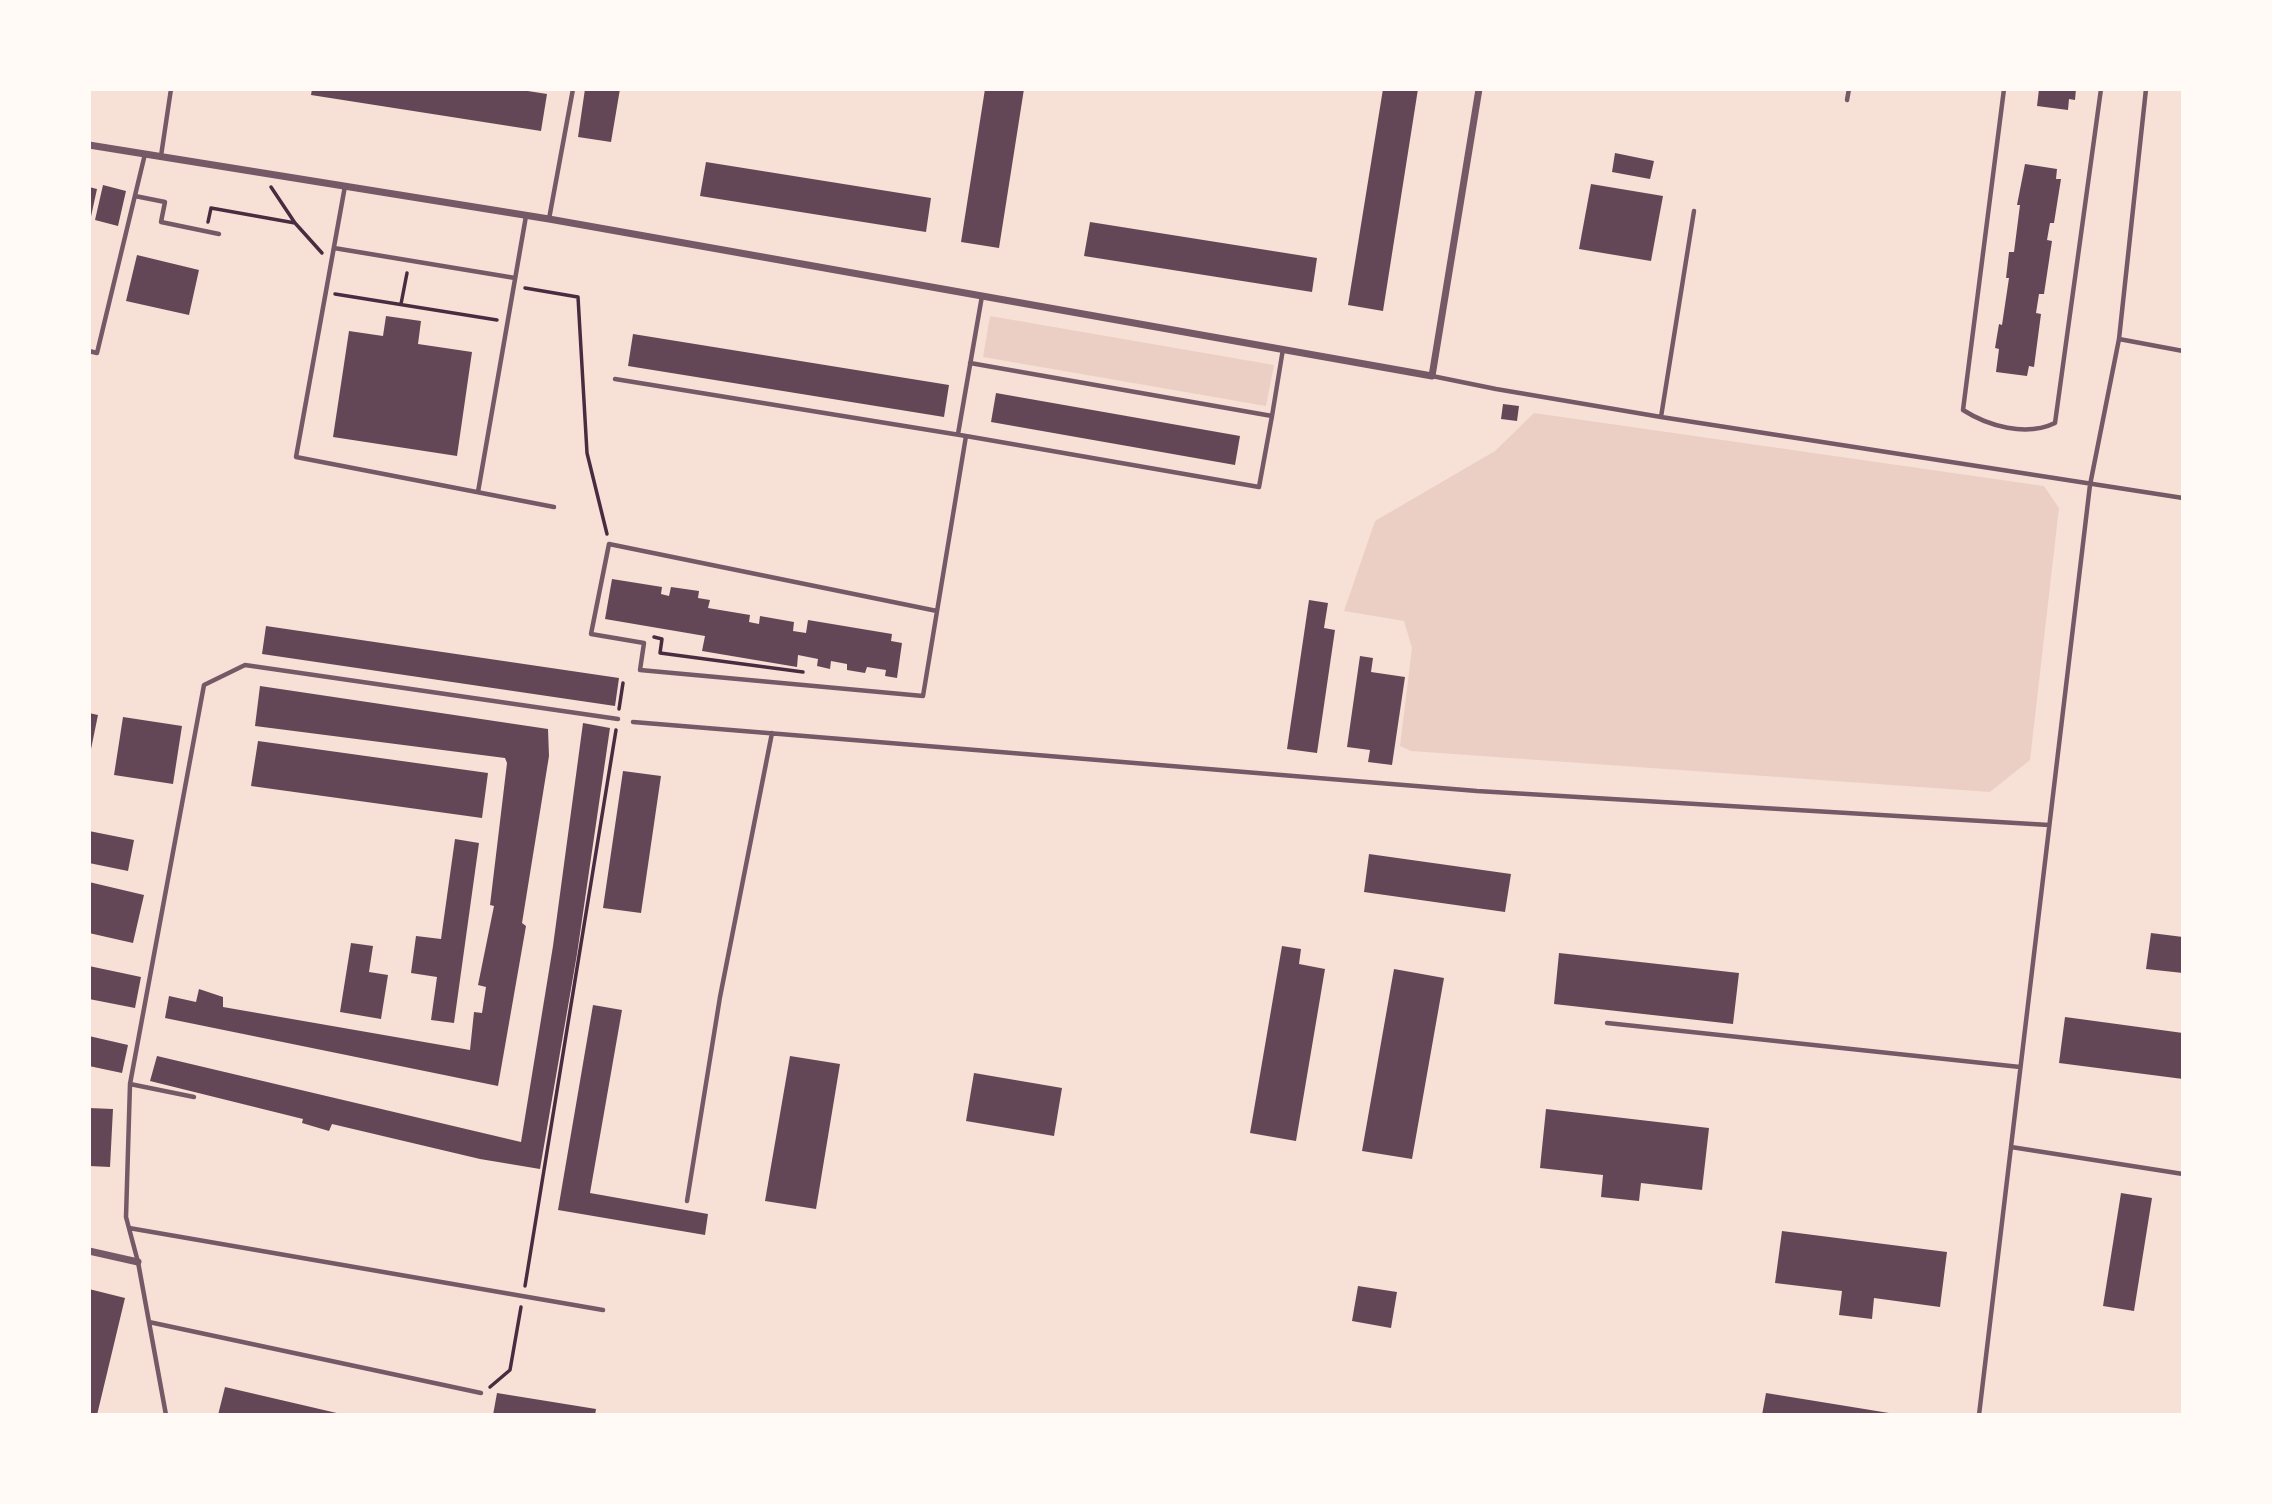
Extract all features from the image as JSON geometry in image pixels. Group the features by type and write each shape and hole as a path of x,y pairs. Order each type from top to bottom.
{"street":[{"path":"89,145 549,219 1432,376 1479,89"},
{"path":"89,1251 138,1262"}],"lane":[{"path":"161,156 172,89"},
{"path":"549,219 573,89"},
{"path":"1847,100 1849,89"},
{"path":"2004,89 1963,410 1981,421 2044,428 2055,423 2101,89"},
{"path":"1979,1415 2090,485 2119,339 2146,89"},
{"path":"89,351 97,353 145,154"},
{"path":"345,186 296,457 554,507"},
{"path":"135,196 165,202 161,222 219,233"},
{"path":"1661,417 1694,211"},
{"path":"478,492 526,216"},
{"path":"334,248 515,278"},
{"path":"958,434 982,296"},
{"path":"2119,339 2183,351"},
{"path":"615,379 958,434 1259,487 1283,349"},
{"path":"971,363 1272,416"},
{"path":"1432,376 1661,417 2183,498"},
{"path":"937,611 609,544 591,634 643,643 640,670 923,696 966,436"},
{"path":"166,1415 138,1262 126,1217 130,1084 204,685 245,664 618,719"},
{"path":"633,722 1477,791 2049,825"},
{"path":"687,1201 720,997 772,733"},
{"path":"1607,1023 2020,1067"},
{"path":"130,1084 194,1097"},
{"path":"2011,1147 2183,1174"},
{"path":"129,1228 603,1310"},
{"path":"149,1322 481,1393"}],"path":[{"path":"261,173 295,223 331,264"},
{"path":"206,231 211,208 295,223"},
{"path":"401,304 407,273"},
{"path":"513,291 526,288 578,297 587,453 609,544"},
{"path":"326,292 507,321"},
{"path":"650,637 662,639 660,653 807,672"},
{"path":"481,1393 510,1370 624,684"}],"shaded area":[{"path":"990,316 1274,365 1266,406 983,357"},
{"path":"1534,413 2044,486 2059,508 2030,760 1990,792 1411,751 1400,746 1412,648 1404,621 1344,611 1375,521 1495,451"}],"building":[{"path":"312,89 515,89 547,94 541,131 311,95"},
{"path":"585,89 620,89 611,142 578,137"},
{"path":"985,89 1024,89 999,248 961,242"},
{"path":"1383,89 1418,89 1383,311 1348,305"},
{"path":"2039,89 2076,89 2075,100 2069,99 2068,110 2037,106"},
{"path":"1615,153 1654,161 1650,179 1612,172"},
{"path":"706,162 931,198 926,232 700,196"},
{"path":"2025,164 2057,169 2056,179 2061,179 2054,223 2050,223 2047,240 2052,241 2044,294 2039,294 2036,313 2041,314 2034,367 2029,366 2027,376 1996,372 1999,349 1995,348 1999,324 2002,325 2009,278 2006,278 2009,252 2014,252 2020,205 2017,205"},
{"path":"1591,184 1663,196 1651,261 1579,249"},
{"path":"103,185 126,191 118,226 95,220"},
{"path":"89,187 97,189 90,221 89,221"},
{"path":"1090,222 1317,258 1312,292 1084,256"},
{"path":"137,255 199,270 189,315 126,301"},
{"path":"386,316 421,321 418,344 472,352 457,456 333,437 349,331 383,336"},
{"path":"633,334 949,385 944,417 628,366"},
{"path":"996,393 1240,436 1235,465 991,422"},
{"path":"1503,404 1519,406 1517,421 1501,419"},
{"path":"612,579 662,587 661,594 669,596 671,587 699,591 698,598 710,600 708,608 750,615 749,622 759,624 760,616 794,622 793,631 806,633 808,620 892,634 891,641 902,643 897,678 885,676 886,670 867,667 865,673 847,670 847,664 831,661 830,669 817,666 818,659 798,655 797,667 702,651 705,636 605,619"},
{"path":"1309,600 1328,603 1324,628 1335,630 1317,753 1287,749"},
{"path":"266,626 619,678 615,706 262,654"},
{"path":"1360,656 1373,658 1371,672 1405,677 1392,765 1368,762 1370,750 1347,747"},
{"path":"260,686 548,729 549,756 522,923 526,926 498,1086 165,1018 169,996 196,1002 199,989 223,997 223,1007 470,1050 474,1012 482,1013 486,987 478,985 494,906 490,905 507,763 505,758 255,726"},
{"path":"89,713 98,715 90,754 89,754"},
{"path":"123,717 182,726 173,784 114,775"},
{"path":"583,723 610,728 577,954 540,1169 480,1159 332,1124 329,1131 302,1123 303,1119 150,1081 157,1056 521,1142 553,946"},
{"path":"258,741 488,773 482,818 251,786"},
{"path":"623,771 661,776 641,913 603,908"},
{"path":"89,831 134,840 128,871 89,863"},
{"path":"455,839 479,843 454,1023 431,1020 437,977 411,973 416,936 441,939"},
{"path":"1369,854 1511,874 1505,912 1364,892"},
{"path":"89,882 144,895 133,943 89,933"},
{"path":"2151,933 2183,937 2183,973 2146,969"},
{"path":"351,943 373,946 369,972 388,975 381,1019 340,1012"},
{"path":"1282,946 1301,949 1299,964 1325,969 1296,1141 1250,1133"},
{"path":"1559,953 1739,973 1733,1024 1554,1004"},
{"path":"89,966 141,977 135,1008 89,999"},
{"path":"1394,969 1444,978 1412,1159 1362,1151"},
{"path":"593,1005 622,1010 590,1193 708,1214 705,1235 558,1210"},
{"path":"2065,1017 2183,1033 2183,1079 2059,1063"},
{"path":"89,1036 128,1045 122,1073 89,1066"},
{"path":"790,1056 840,1064 816,1209 765,1201"},
{"path":"974,1073 1062,1088 1054,1136 966,1121"},
{"path":"89,1108 113,1109 110,1167 89,1166"},
{"path":"1546,1109 1709,1128 1702,1190 1641,1183 1639,1201 1601,1197 1603,1175 1540,1168"},
{"path":"2121,1193 2152,1198 2134,1311 2103,1306"},
{"path":"1782,1231 1947,1252 1940,1307 1874,1298 1872,1319 1839,1315 1842,1291 1775,1283"},
{"path":"1358,1286 1397,1292 1391,1328 1352,1321"},
{"path":"89,1289 125,1298 97,1415 89,1415"},
{"path":"225,1387 341,1414 341,1415 218,1415"},
{"path":"497,1393 596,1409 595,1415 493,1415"},
{"path":"1766,1393 1889,1413 1889,1415 1762,1415"}]}
